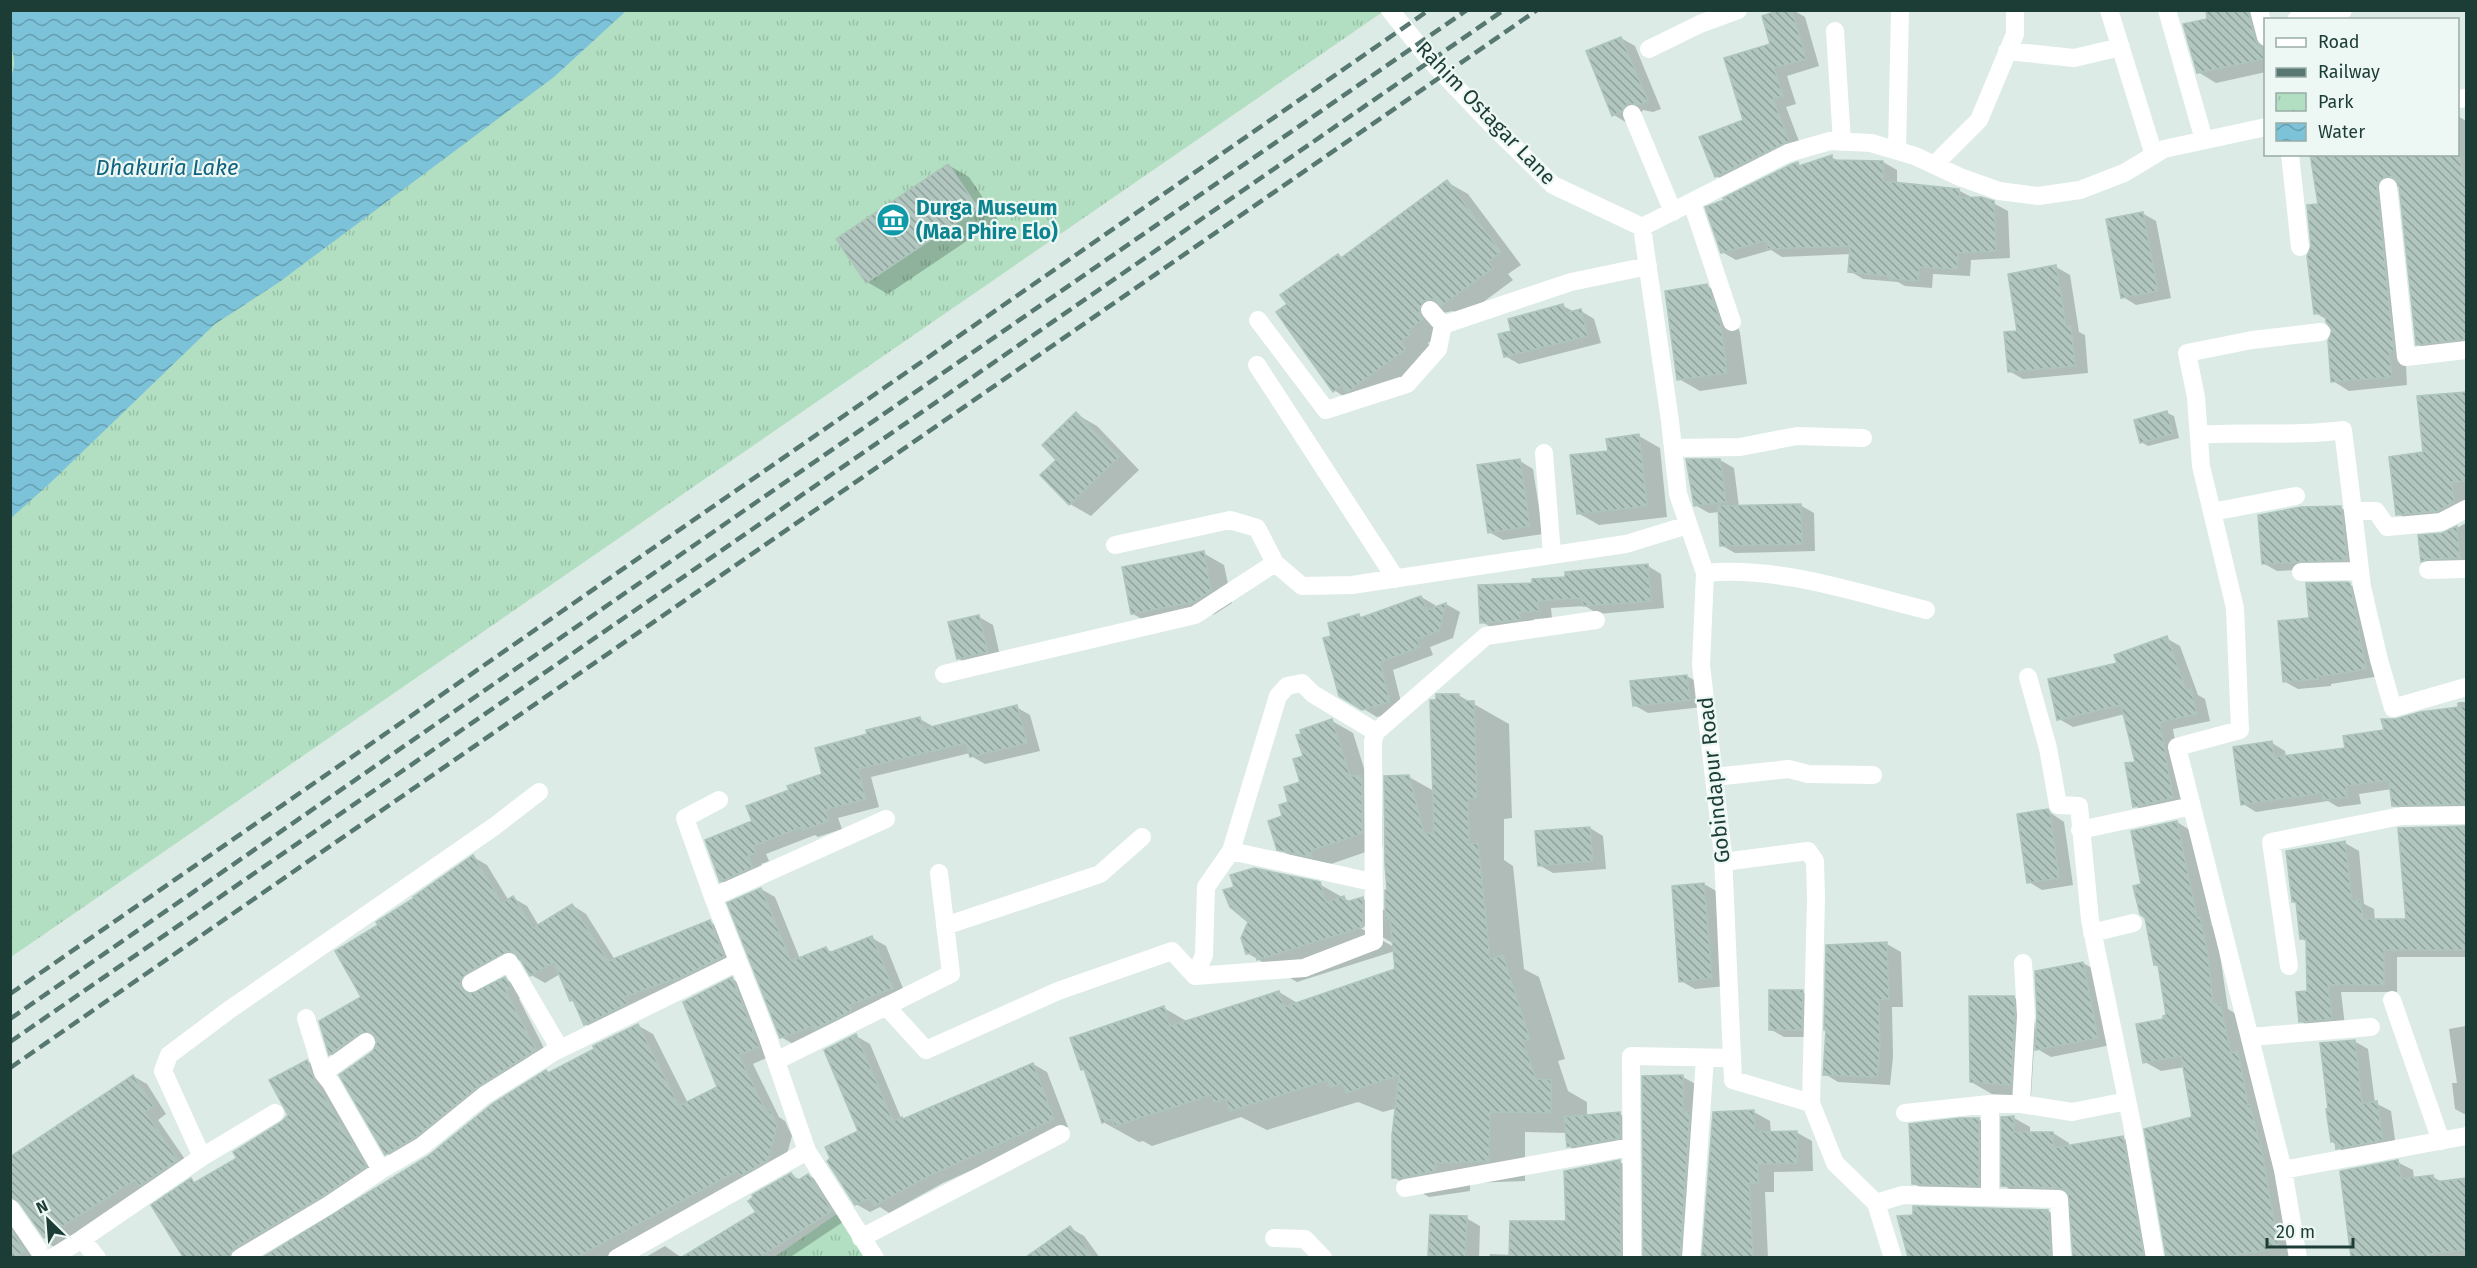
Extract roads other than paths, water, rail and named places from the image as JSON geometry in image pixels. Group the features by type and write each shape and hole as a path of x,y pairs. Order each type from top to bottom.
{"street":[{"name":"Rahim Ostagar Lane","path":"1390,10 1431,61 1553,185 1642,227"},
{"path":"1649,49 1700,24 1738,10"},
{"path":"1898,151 1900,10"},
{"path":"1934,165 1979,120 2015,34 2015,11 2009,10"},
{"path":"2167,10 2204,140"},
{"path":"2305,18 2343,10"},
{"path":"2115,12 2121,47 2154,155"},
{"path":"1835,31 1842,142"},
{"path":"2007,51 2074,58 2121,47"},
{"path":"1632,114 1673,212"},
{"path":"1642,227 1788,153 1830,141 1871,143 1898,151 1999,191 2038,196 2080,190 2124,173 2164,149 2264,127"},
{"path":"2290,156 2300,248"},
{"path":"2388,186 2406,357 2466,350"},
{"path":"1692,203 1732,322"},
{"name":"Gobindapur Road","path":"1642,227 1678,494 1705,573 1701,665 1723,862 1733,1080 1811,1103"},
{"path":"1443,325 1571,282 1648,266"},
{"path":"1430,310 1443,325"},
{"path":"1258,320 1326,410 1407,384 1438,349 1443,325"},
{"path":"2298,1257 2283,1170 2177,747 2240,730 2235,608 2201,466 2196,397 2187,353 2252,340 2321,332"},
{"path":"1257,365 1396,579"},
{"path":"2199,435 2238,432 2322,433 2343,430 2359,571 2379,660 2393,708 2466,687"},
{"path":"1672,448 1740,447 1797,436 1863,438"},
{"path":"1544,453 1552,555"},
{"path":"2212,512 2296,496"},
{"path":"2353,511 2376,511 2387,527 2442,522 2466,509"},
{"path":"1115,545 1230,519 1257,528 1275,562 1302,586 1352,585 1626,544 1688,525"},
{"path":"944,674 1195,615 1275,562"},
{"path":"2428,570 2466,569"},
{"path":"1705,573 1733,570 1796,577 1926,610"},
{"path":"2301,572 2359,571"},
{"path":"1195,976 1304,968 1374,941 1373,741 1376,732 1486,636 1596,620"},
{"path":"2028,677 2048,748 2058,806 2079,806 2092,933 2127,1101 2155,1257"},
{"path":"1195,976 1203,955 1206,887 1231,851 1278,696 1287,686 1302,683 1313,694 1376,732"},
{"path":"1714,777 1789,769 1808,774 1873,775"},
{"path":"202,1157 163,1071 169,1055 229,1010 495,826 539,792"},
{"path":"719,800 685,818 776,1061 807,1151 875,1257"},
{"path":"2080,830 2192,806"},
{"path":"2289,966 2271,842 2401,816 2466,815"},
{"path":"713,897 886,819"},
{"path":"945,926 1100,874 1142,837"},
{"path":"1231,851 1372,882"},
{"path":"1723,862 1808,851 1815,861 1811,1103 1835,1163 1876,1203 1893,1257"},
{"path":"776,1061 951,974 939,873"},
{"path":"2092,933 2133,923"},
{"path":"886,1006 926,1050 1058,991 1172,951 1195,976"},
{"path":"471,983 509,962 560,1049"},
{"path":"240,1257 329,1205 422,1146 485,1095 560,1049 738,962"},
{"path":"2021,1104 2026,1016 2023,963"},
{"path":"2392,1000 2441,1140"},
{"path":"306,1018 323,1073 381,1170"},
{"path":"2250,1037 2371,1027"},
{"path":"323,1073 366,1042"},
{"path":"1632,1257 1631,1056 1732,1058"},
{"path":"1691,1257 1705,1058"},
{"path":"1905,1113 1990,1104 2021,1104 2072,1112 2127,1101"},
{"path":"1989,1197 1990,1104"},
{"path":"52,1257 202,1157 275,1113"},
{"path":"861,1238 1061,1134"},
{"path":"2283,1170 2466,1136"},
{"path":"1405,1188 1631,1147"},
{"path":"617,1257 807,1151"},
{"path":"1876,1203 1903,1195 2060,1199 2062,1257"},
{"path":"10,1208 44,1257"},
{"path":"1274,1238 1305,1239 1323,1257"},
{"path":"82,1239 97,1257"}],"water":[{"name":"Dhakuria Lake","path":"11,10 626,11 554,77 278,283 215,324 11,518 10,78 14,62 10,37"}],"railway":[{"path":"10,994 1429,10"},
{"path":"10,1019 1467,10"},
{"path":"10,1042 1504,10"},
{"path":"10,1068 1537,10"}],"place":[{"name":"Durga Museum (Maa Phire Elo)","path":"893,220"}]}
